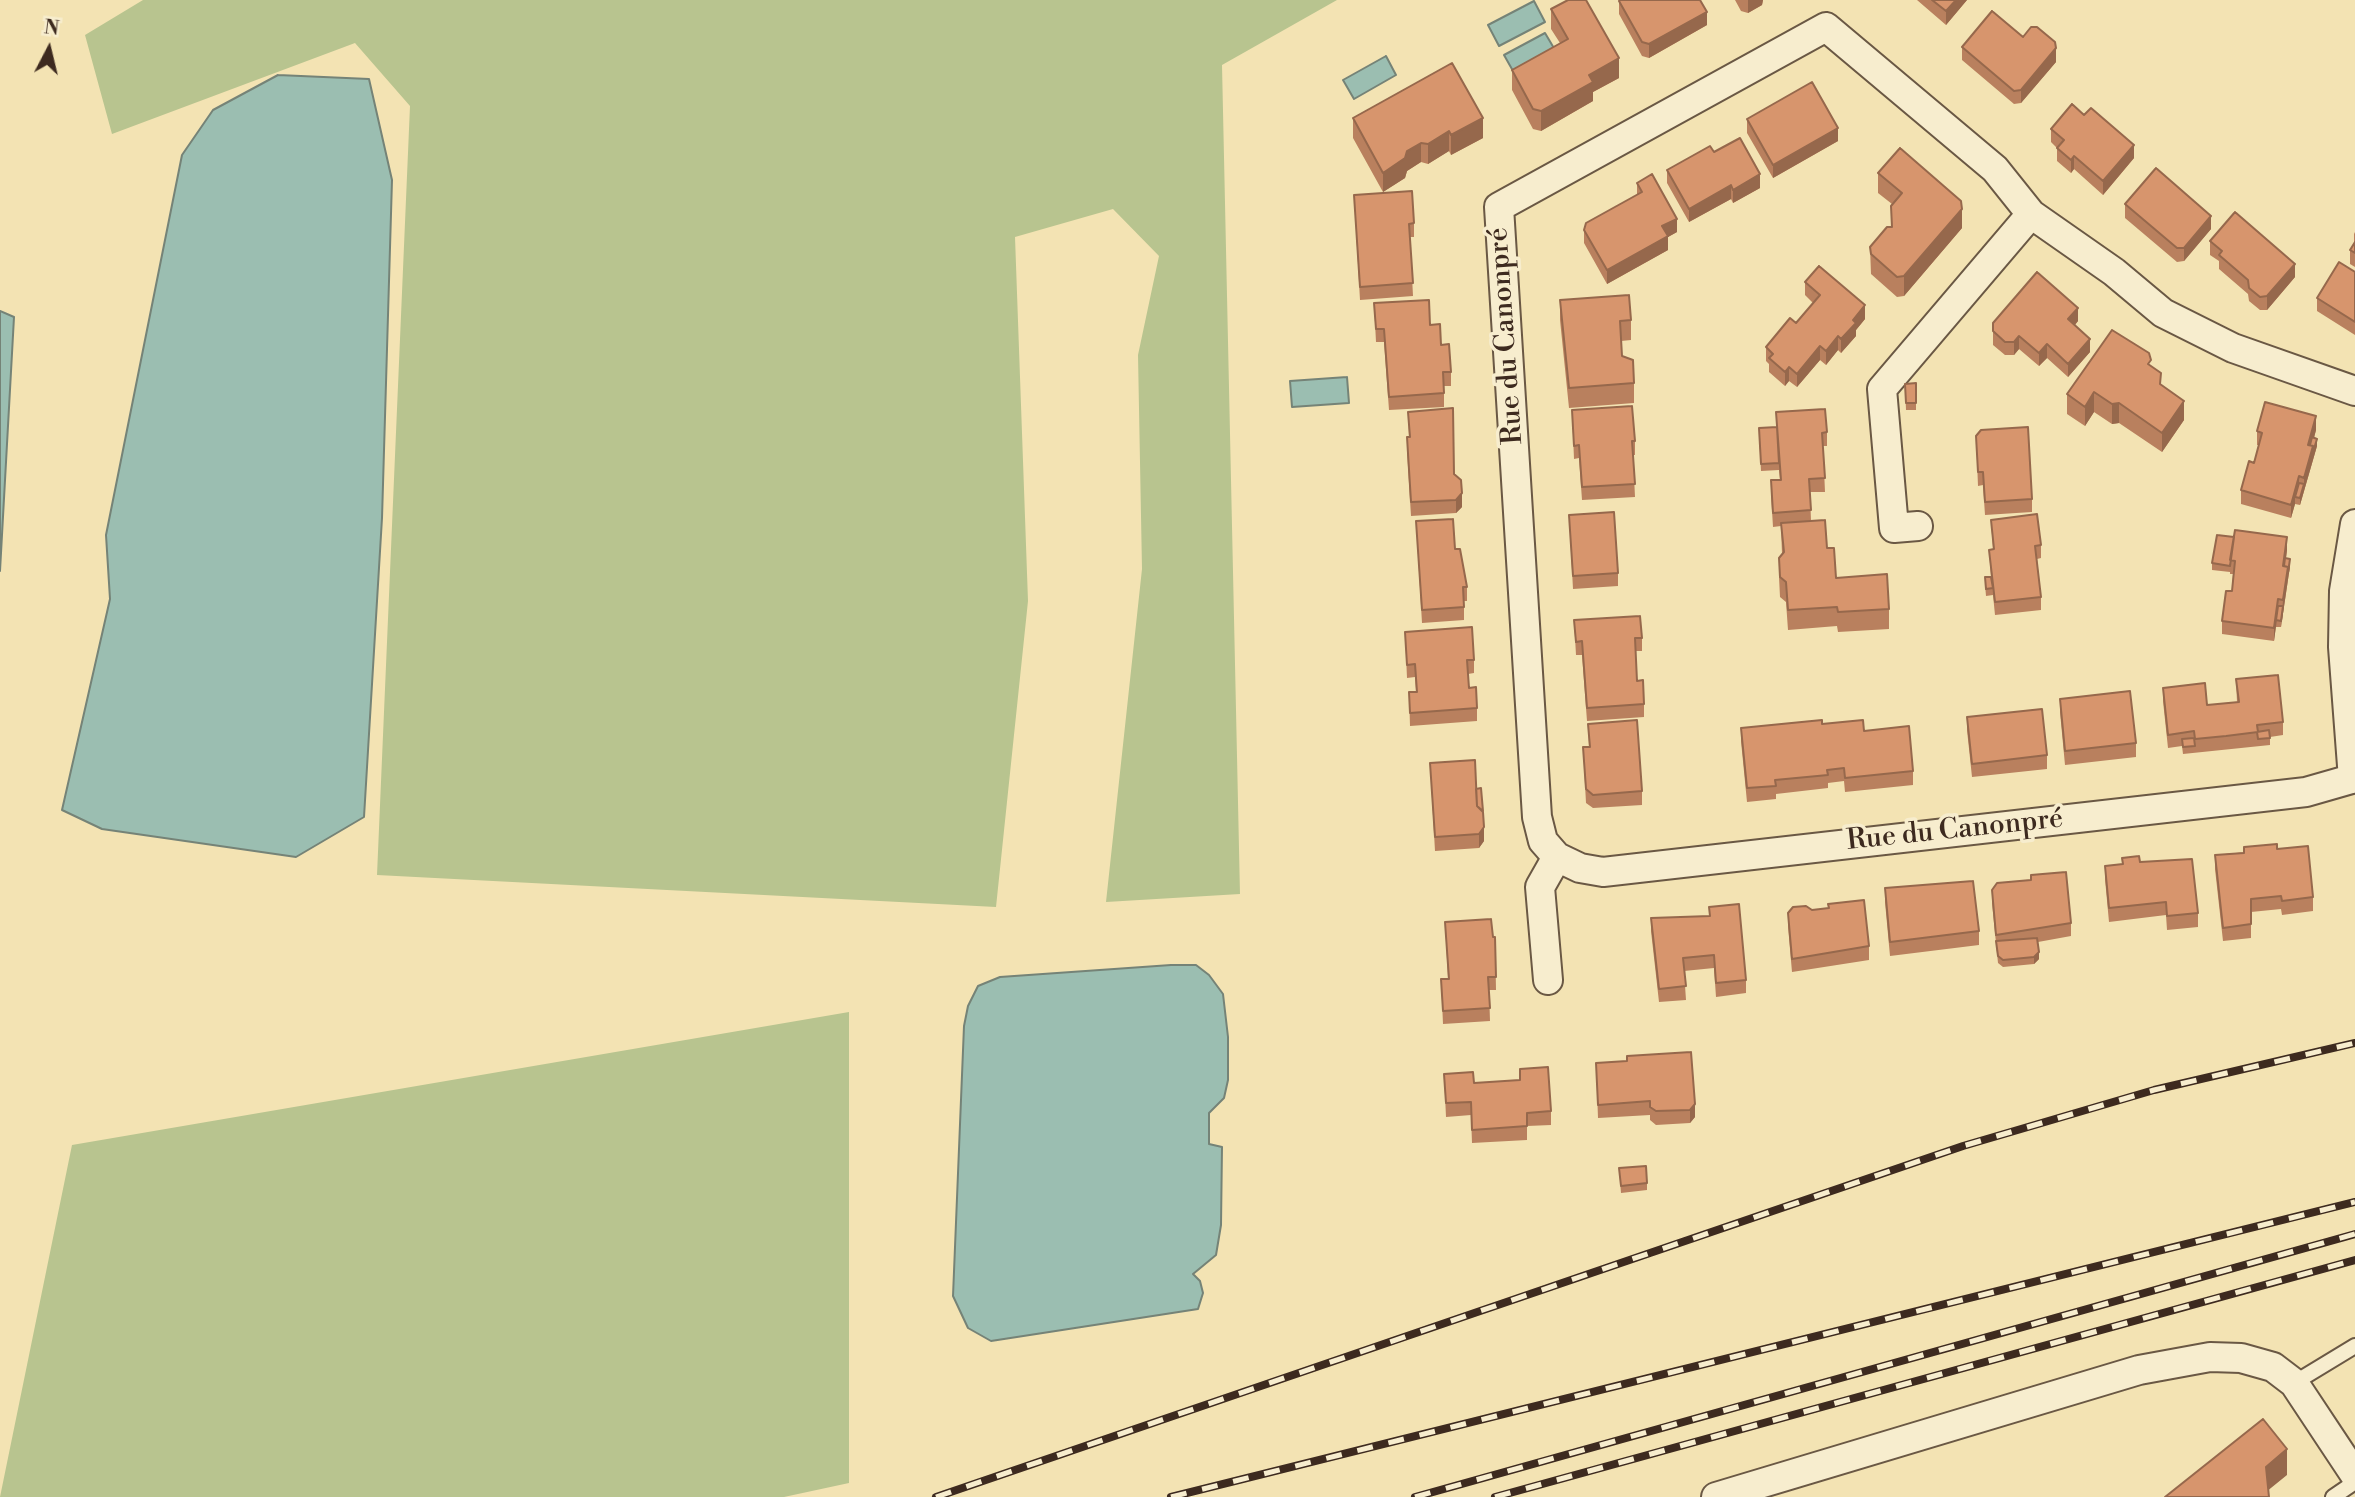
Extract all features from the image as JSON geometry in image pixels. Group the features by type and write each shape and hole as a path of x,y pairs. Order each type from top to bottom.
{"street":[{"name":"Rue du Canonpré","path":"2354,779 2306,792 1603,872 1580,868 1557,857 1543,841 1537,817 1499,207 1826,27 1995,169 2031,214 2114,272 2163,313 2233,348 2355,391"},
{"path":"1918,526 1894,528 1882,389 2031,214"},
{"path":"2354,779 2343,636 2344,591 2355,524"},
{"path":"1548,980 1540,887 1557,857"},
{"path":"1716,1497 2179,1360 2241,1357 2273,1367 2294,1383 2355,1475"}],"lane":[{"path":"2294,1383 2355,1346"},
{"path":"2333,1497 2355,1482"}],"green space":[{"path":"143,0 1337,0 1222,65 1240,894 1106,902 1142,569 1138,355 1159,256 1113,209 1015,237 1028,601 996,907 377,875 410,106 355,43 112,134 85,35"},
{"path":"849,1012 849,1483 784,1497 0,1497 72,1145"}],"shaded area":[{"path":"1534,1 1545,22 1499,46 1488,25"},
{"path":"1545,33 1558,55 1517,78 1504,55"},
{"path":"1386,56 1396,75 1354,99 1343,80"},
{"path":"278,75 369,79 392,180 382,518 364,817 296,857 102,829 62,810 110,599 106,535 182,155 213,110"},
{"path":"0,311 14,317 0,571"},
{"path":"1347,377 1349,403 1292,407 1290,381"},
{"path":"1196,965 1209,975 1223,994 1228,1037 1228,1080 1224,1098 1209,1113 1209,1144 1222,1147 1221,1225 1216,1255 1193,1274 1200,1281 1203,1293 1198,1309 991,1341 968,1328 953,1296 964,1026 968,1006 978,986 1000,977"}],"building":[{"path":"1568,0 1586,0 1619,58 1589,75 1593,82 1541,111 1533,109 1512,70 1568,39 1551,9"},
{"path":"1620,0 1700,0 1707,12 1649,44 1642,42"},
{"path":"1932,0 1956,0 1946,11"},
{"path":"1992,11 2023,37 2031,27 2037,27 2055,42 2056,48 2021,90 2014,91 1962,47"},
{"path":"1452,63 1483,118 1451,135 1449,131 1428,144 1421,143 1407,151 1405,158 1383,173 1353,118"},
{"path":"1812,82 1838,128 1773,165 1747,119"},
{"path":"2072,104 2084,115 2091,108 2134,145 2103,181 2074,156 2071,160 2057,148 2064,140 2051,129"},
{"path":"1740,138 1760,174 1733,190 1731,185 1689,209 1667,170 1710,146 1714,152"},
{"path":"1900,148 1961,201 1962,209 1904,276 1897,277 1871,254 1870,247 1887,227 1892,227 1891,206 1902,193 1878,173"},
{"path":"2156,168 2211,216 2184,248 2177,248 2125,204"},
{"path":"1652,174 1677,219 1662,226 1668,236 1607,270 1584,230 1586,223 1642,192 1637,183"},
{"path":"1412,191 1414,223 1409,224 1413,283 1360,287 1354,195"},
{"path":"2235,212 2295,264 2267,296 2260,297 2249,288 2248,280 2219,255 2222,251 2210,241"},
{"path":"2339,262 2355,272 2355,322 2317,298"},
{"path":"1819,266 1865,305 1853,320 1856,323 1841,339 1838,336 1826,351 1820,346 1797,374 1789,367 1785,372 1769,358 1773,354 1766,347 1790,318 1796,323 1820,295 1805,282"},
{"path":"2037,272 2078,308 2068,319 2090,339 2068,364 2047,344 2039,353 2019,336 2014,342 2005,342 1993,331 1993,323"},
{"path":"1629,295 1631,320 1620,321 1622,356 1633,360 1634,383 1569,388 1560,300"},
{"path":"1429,300 1430,325 1440,324 1441,345 1449,344 1451,372 1443,372 1444,393 1389,397 1384,329 1376,329 1374,303"},
{"path":"2112,330 2149,353 2151,360 2148,364 2161,373 2160,384 2184,401 2162,433 2119,403 2112,404 2094,392 2085,407 2067,394"},
{"path":"1916,383 1916,403 1906,403 1905,384"},
{"path":"2265,402 2316,416 2308,445 2313,446 2304,478 2299,476 2291,505 2241,490 2249,461 2254,463 2262,433 2257,431"},
{"path":"1632,406 1635,484 1582,487 1579,445 1574,446 1572,410"},
{"path":"1453,408 1454,474 1461,480 1462,493 1456,500 1411,502 1408,412"},
{"path":"1825,409 1827,432 1822,433 1825,478 1809,479 1811,510 1773,513 1771,480 1781,480 1776,412"},
{"path":"1777,427 1779,463 1761,464 1759,428"},
{"path":"2028,427 2032,499 1985,502 1983,472 1978,472 1976,436 1981,430"},
{"path":"2312,437 2317,439 2313,452 2313,446 2310,445"},
{"path":"2299,483 2304,484 2300,498 2295,497"},
{"path":"1614,512 1618,573 1573,576 1569,515"},
{"path":"2037,514 2041,545 2035,546 2041,597 1995,602 1989,550 1994,549 1991,520"},
{"path":"1453,519 1455,549 1460,549 1467,587 1463,587 1464,607 1422,610 1416,521"},
{"path":"1825,520 1827,548 1834,548 1836,578 1887,574 1889,609 1838,612 1837,607 1788,610 1786,582 1780,577 1779,558 1784,552 1781,523"},
{"path":"2235,530 2287,537 2283,566 2288,567 2283,600 2278,599 2274,628 2222,621 2226,591 2232,591 2235,561 2230,560"},
{"path":"2217,535 2234,537 2230,566 2212,563"},
{"path":"2285,558 2290,559 2288,573 2288,567 2284,566"},
{"path":"1985,577 1991,577 1993,588 1986,589"},
{"path":"2278,606 2283,606 2281,621 2276,620"},
{"path":"1640,616 1642,638 1635,638 1637,681 1643,680 1644,704 1587,708 1582,641 1576,642 1574,620"},
{"path":"1472,627 1474,660 1467,660 1469,688 1476,687 1477,708 1410,713 1409,692 1417,692 1415,664 1407,665 1405,632"},
{"path":"2278,675 2283,722 2257,725 2258,732 2226,736 2195,739 2194,731 2168,735 2163,688 2205,683 2207,705 2239,702 2236,679"},
{"path":"2130,691 2136,743 2065,751 2060,699"},
{"path":"2042,709 2047,755 1972,764 1967,717"},
{"path":"1637,720 1642,791 1593,795 1586,789 1583,747 1590,747 1588,724"},
{"path":"1822,720 1822,724 1863,720 1864,731 1909,726 1913,771 1845,778 1844,768 1827,770 1828,775 1775,780 1776,786 1747,788 1741,728"},
{"path":"2269,730 2270,738 2258,739 2257,732"},
{"path":"2194,738 2195,746 2183,747 2182,739"},
{"path":"1475,760 1477,806 1483,812 1484,827 1479,834 1435,837 1430,763"},
{"path":"1481,788 1483,811 1477,806 1476,789"},
{"path":"2277,844 2277,849 2308,846 2313,897 2282,901 2281,896 2251,899 2251,924 2223,928 2215,855 2244,853 2244,847"},
{"path":"2139,856 2140,862 2192,859 2198,913 2167,916 2166,902 2109,908 2105,866 2123,864 2122,858"},
{"path":"2066,872 2071,923 1996,935 1992,890 1997,883 2031,880 2031,875"},
{"path":"1973,881 1979,931 1890,942 1885,888"},
{"path":"1864,900 1869,946 1792,959 1788,913 1793,907 1806,906 1812,910 1829,908 1828,904"},
{"path":"1739,904 1746,980 1716,983 1714,955 1683,958 1686,986 1659,989 1651,918 1710,916 1709,907"},
{"path":"1491,919 1495,937 1496,977 1488,977 1490,1008 1443,1011 1441,979 1449,979 1445,922"},
{"path":"2037,938 2039,952 2034,957 2003,960 1998,956 1996,941"},
{"path":"1691,1052 1695,1104 1690,1110 1656,1111 1650,1107 1650,1101 1598,1105 1596,1063 1627,1061 1627,1056"},
{"path":"1548,1067 1551,1111 1527,1113 1527,1126 1472,1130 1471,1102 1446,1103 1444,1074 1473,1072 1474,1083 1520,1080 1520,1069"},
{"path":"1646,1166 1647,1183 1621,1186 1619,1168"},
{"path":"2263,1419 2287,1449 2266,1467 2269,1497 2165,1497"}],"railway":[{"path":"936,1497 1963,1146 2154,1090 2355,1043"},
{"path":"1171,1497 2355,1202"},
{"path":"1415,1497 2355,1234"},
{"path":"1495,1497 2355,1260"}]}
